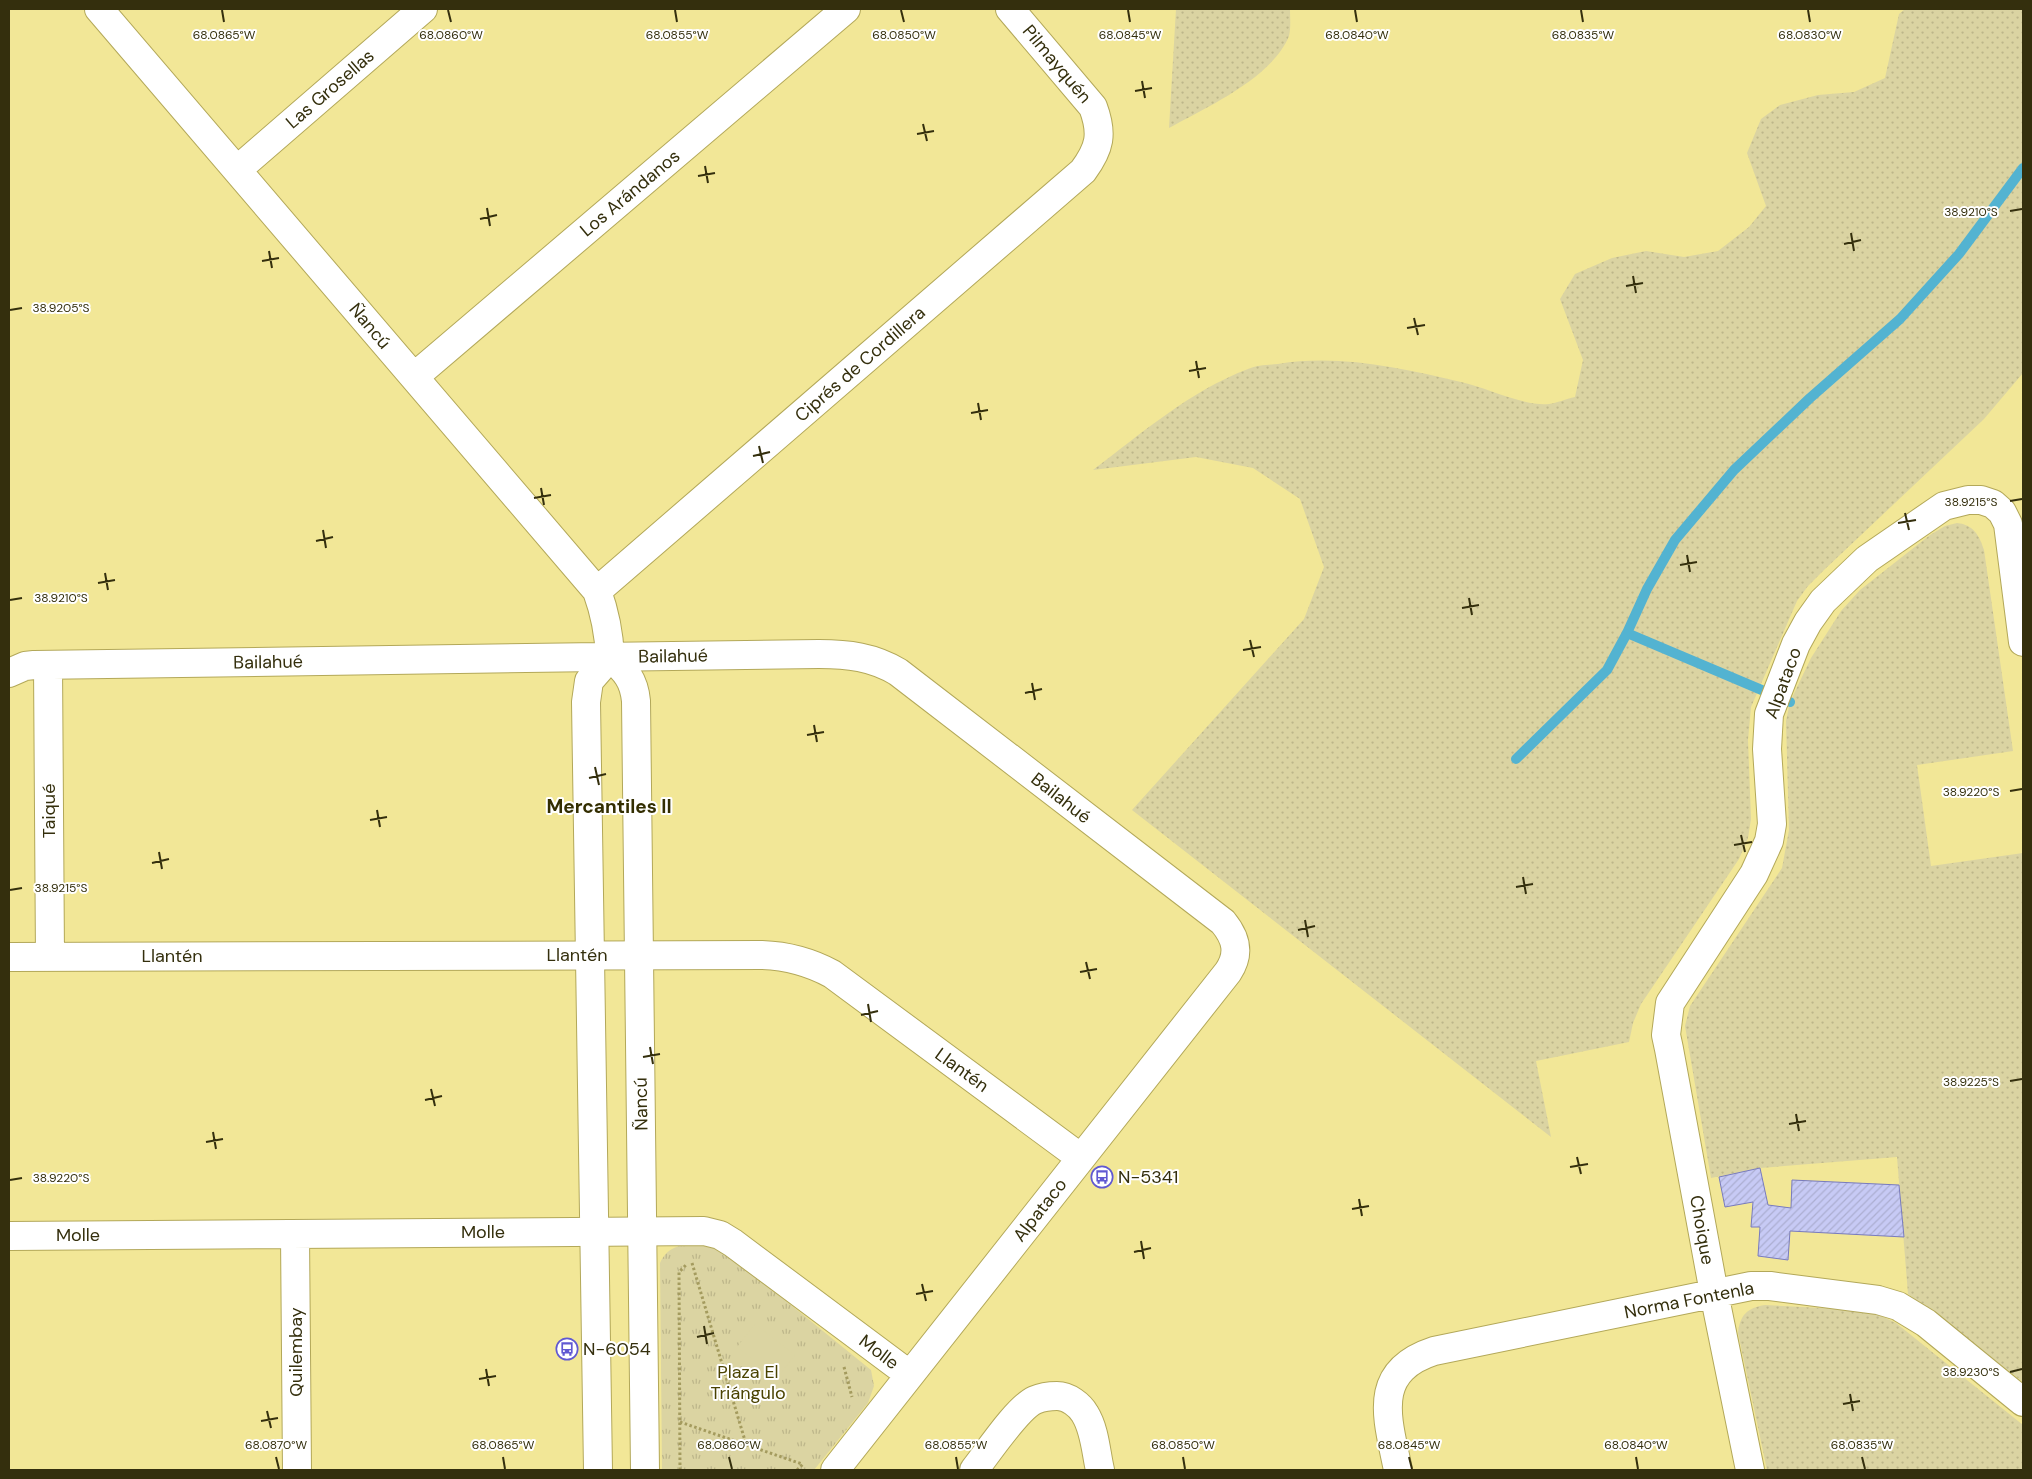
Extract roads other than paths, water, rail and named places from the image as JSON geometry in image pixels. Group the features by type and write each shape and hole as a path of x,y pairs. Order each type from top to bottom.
{"street":[{"name":"Ñancú","path":"99,9 596,591 604,611 609,633 610,657 627,673 635,692 645,1470"},
{"name":"Las Grosellas","path":"237,170 423,9"},
{"name":"Los Arándanos","path":"414,377 846,9"},
{"name":"Pilmayquén","path":"1010,9 1083,93 1093,106 1099,123"},
{"name":"Ciprés de Cordillera","path":"596,591 1083,170 1094,156 1097,148 1099,123"},
{"name":"Alpataco","path":"1667,1019 1670,1002 1676,991 1754,874 1769,841 1772,824 1767,749 1769,714 1796,644 1808,622 1823,602 1867,559 1944,506 1968,500 1981,500 1992,504 2016,522"},
{"path":"2016,522 2023,642"},
{"name":"Bailahué","path":"9,673 25,666 48,665 820,654 847,655 876,661 898,672 1223,922 1233,937 1236,946"},
{"path":"598,1470 586,691 596,671 610,657"},
{"name":"Taiqué","path":"48,665 50,956"},
{"name":"Alpataco","path":"835,1470 1228,972 1234,964 1236,946"},
{"name":"Llantén","path":"9,957 777,956 814,964 844,983 1082,1158"},
{"name":"Choique","path":"1667,1019 1668,1042 1714,1293 1750,1470"},
{"name":"Molle","path":"9,1236 696,1231 720,1235 910,1375"},
{"name":"Quilembay","path":"295,1234 297,1470"},
{"name":"Norma Fontenla","path":"1398,1470 1387,1407 1393,1379 1409,1361 1434,1351 1751,1286 1770,1286 1878,1300 1898,1306 1926,1323 2023,1402"},
{"path":"974,1470 1023,1409 1034,1401 1048,1396 1064,1396 1077,1404 1086,1414 1092,1430 1100,1470"}],"waterway":[{"path":"1516,759 1607,670 1627,633 1647,589 1675,540 1734,470 1810,398 1900,319 1959,254 2023,168"},
{"path":"1627,633 1790,702"}],"place":[{"name":"N-5341","path":"1102,1177"},
{"name":"N-6054","path":"567,1349"}],"district":[{"name":"Mercantiles II","path":"609,806"}],"park label":[{"name":"Plaza El Triángulo","path":"748,1382"}]}
